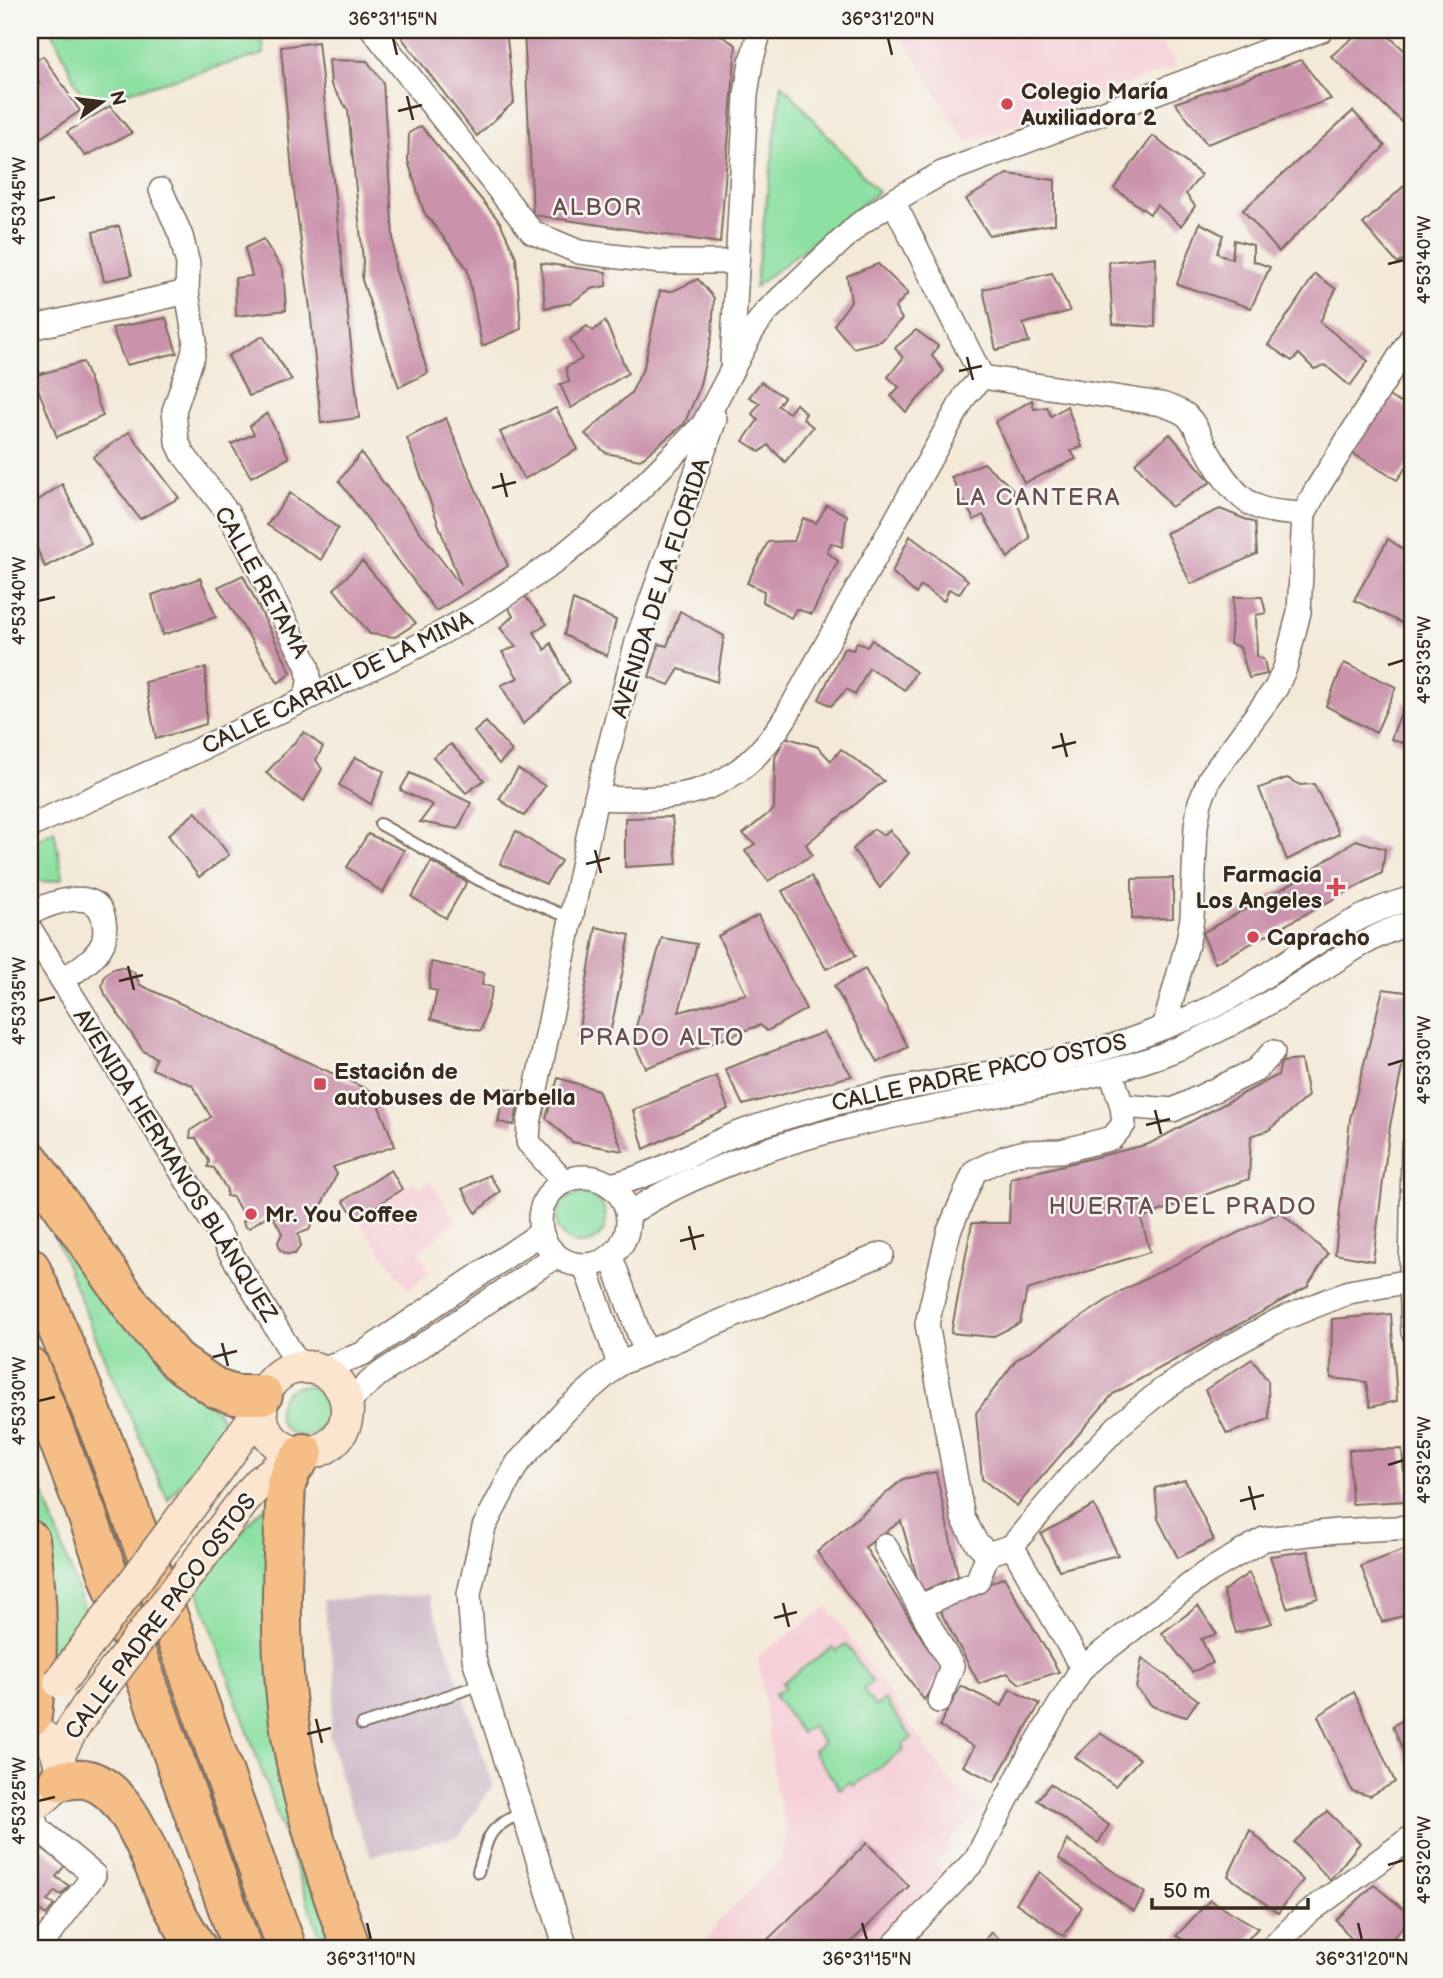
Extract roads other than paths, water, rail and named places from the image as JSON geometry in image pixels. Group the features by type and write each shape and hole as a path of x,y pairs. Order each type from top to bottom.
{"highway":[{"path":"30,1160 134,1309 178,1362 217,1389 262,1401"},
{"path":"30,1267 72,1359 121,1484 287,1948"},
{"path":"30,1367 85,1509 242,1948"},
{"path":"301,1452 286,1484 281,1600 285,1688 295,1758 311,1829 351,1948"},
{"path":"30,1540 38,1612 36,1683 31,1722"},
{"path":"44,1787 86,1779 120,1804 142,1836 165,1892 197,1948"}],"main road":[{"path":"309,1368 337,1383 346,1403 343,1424 331,1442 319,1450 301,1452 278,1444 268,1434 263,1422 262,1401 270,1383 280,1374 309,1368"},
{"name":"CALLE PADRE PACO OSTOS","path":"31,1722 218,1469 262,1401"},
{"name":"CALLE PADRE PACO OSTOS","path":"44,1787 69,1733 87,1707 248,1495 260,1482 301,1452"},
{"path":"31,1722 53,1745 44,1787"}],"street":[{"path":"373,30 532,232 579,252 661,262 737,262"},
{"path":"730,376 753,330 765,313 848,233 893,201 964,164 1322,30"},
{"name":"AVENIDA DE LA FLORIDA","path":"564,1182 528,1142 529,1123 596,798 638,638 730,376 734,346 746,95 755,32"},
{"name":"CALLE RETAMA","path":"161,190 181,236 188,264 187,292 195,341 193,355 174,411 177,441 183,454 227,513 247,546 307,665 310,676 304,699"},
{"path":"893,201 982,377"},
{"path":"30,328 187,292"},
{"path":"1164,1027 1192,918 1196,826 1200,802 1210,778 1276,688 1285,668 1299,612 1304,513 1413,335"},
{"name":"CALLE CARRIL DE LA MINA","path":"30,826 171,763 441,634 486,608 556,561 625,504 703,425 730,376"},
{"path":"982,377 1161,404 1176,409 1188,417 1198,430 1216,465 1240,496 1259,508 1281,513 1304,513"},
{"path":"596,798 658,799 696,792 728,779 762,751 793,704 965,396 982,377"},
{"name":"CALLE PADRE PACO OSTOS","path":"609,1185 627,1181 732,1136 824,1106 1088,1053 1119,1044 1231,998 1343,926 1371,912 1413,898"},
{"path":"30,913 69,899 82,899 96,904 103,912 103,943 84,966 62,980"},
{"name":"CALLE PADRE PACO OSTOS","path":"628,1215 647,1201 722,1166 797,1139 878,1119 1111,1072 1193,1043 1288,991 1348,952 1413,922"},
{"name":"AVENIDA HERMANOS BLÁNQUEZ","path":"30,929 309,1368"},
{"path":"1122,1106 1173,1110 1256,1070 1273,1052"},
{"path":"988,1554 976,1542 963,1518 927,1324 949,1231 975,1171 1024,1152 1060,1151 1112,1138 1124,1124 1122,1106 1111,1072"},
{"path":"1413,1148 1410,1281 1413,1332"},
{"path":"579,1177 594,1178 609,1185 622,1198 628,1215 625,1238 611,1257 585,1266 569,1263 556,1256 541,1233 540,1215 546,1198 564,1182 579,1177"},
{"path":"309,1368 362,1354 541,1233"},
{"path":"566,1948 474,1659 469,1594 484,1527 517,1464 567,1409 620,1364 882,1254"},
{"path":"346,1403 378,1375 556,1256"},
{"path":"611,1257 646,1353"},
{"path":"585,1266 620,1364"},
{"path":"920,1606 977,1581 988,1554 1012,1546 1074,1472 1118,1426 1162,1390 1224,1350 1277,1321 1349,1292 1410,1281"},
{"path":"891,1948 976,1859 1030,1754 1082,1668 1205,1574 1264,1539 1337,1531 1413,1527"},
{"path":"885,1545 952,1666 939,1701"},
{"path":"1012,1546 1082,1668"},
{"path":"39,1948 93,1875 39,1829 44,1787"},
{"path":"1272,1948 1305,1915 1413,1836"}],"lane":[{"path":"380,824 479,880 573,919"},
{"path":"362,1726 482,1684"},
{"path":"478,1872 491,1830 524,1812"}],"place":[{"name":"Colegio María Auxiliadora 2","path":"1007,104"},
{"name":"Farmacia Los Angeles","path":"1336,887"},
{"name":"Capracho","path":"1253,937"},
{"name":"Estación de autobuses de Marbella","path":"320,1084"},
{"name":"Mr. You Coffee","path":"251,1214"}],"district":[{"name":"ALBOR","path":"598,207"},
{"name":"LA CANTERA","path":"1038,497"},
{"name":"PRADO ALTO","path":"662,1037"},
{"name":"HUERTA DEL PRADO","path":"1183,1206"}]}
